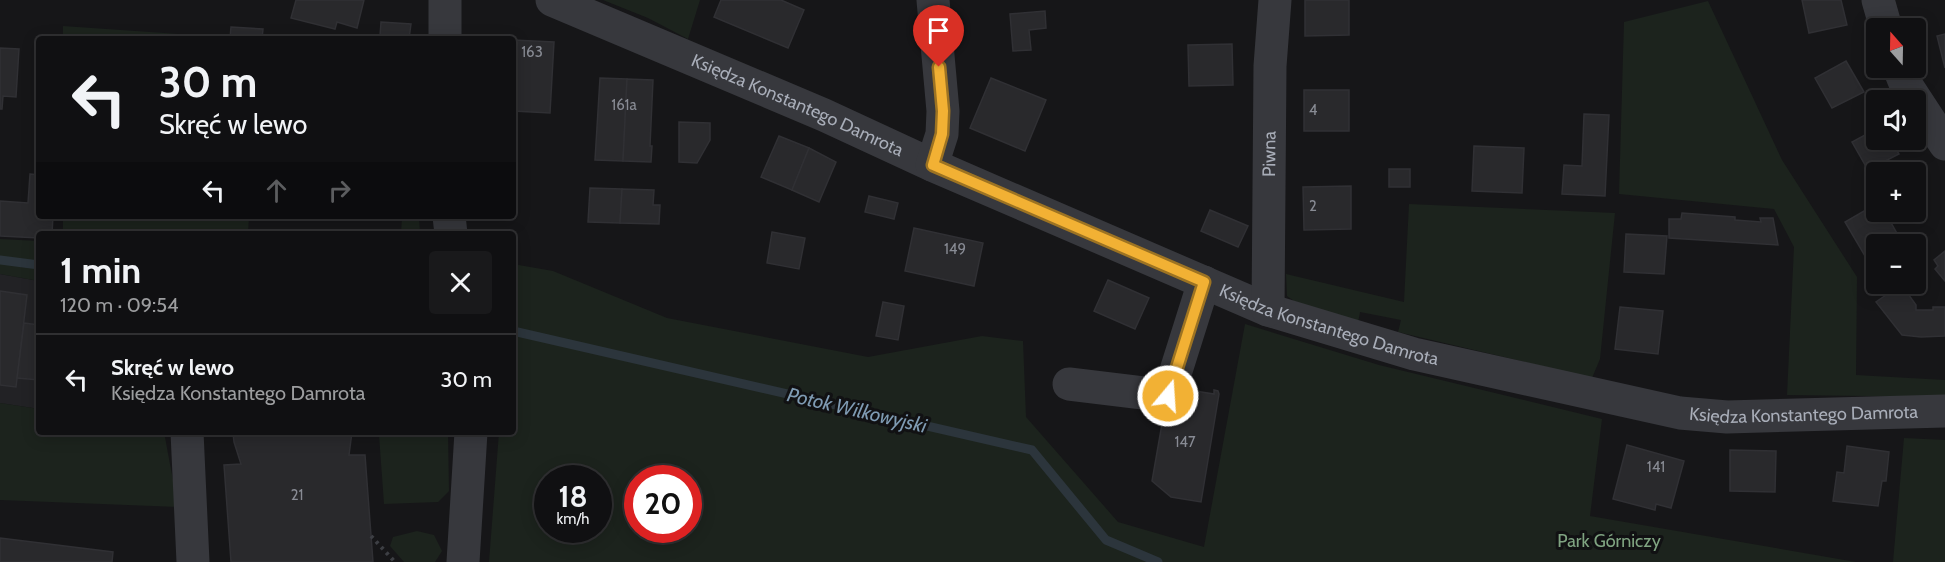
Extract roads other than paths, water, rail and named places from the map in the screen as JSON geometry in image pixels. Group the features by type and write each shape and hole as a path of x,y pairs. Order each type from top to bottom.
{"street":[{"path":"445,0 445,36"},
{"name":"Księdza Konstantego Damrota","path":"552,0 824,115 933,165 1268,310 1414,354 1680,413 1727,417 1945,411"},
{"path":"933,0 943,111 942,134 933,165"},
{"name":"Piwna","path":"1268,310 1270,66 1275,0"},
{"path":"1878,0 1883,18"},
{"path":"1903,78 1945,144"},
{"path":"1069,384 1168,396 1204,282"},
{"path":"187,435 193,562"},
{"path":"463,562 471,435"}],"waterway":[{"name":"Potok Wilkowyjski","path":"0,260 36,265"},
{"name":"Potok Wilkowyjski","path":"516,332 1032,450 1106,540 1158,562"}],"park label":[{"name":"Park Górniczy","path":"1609,541"}]}
